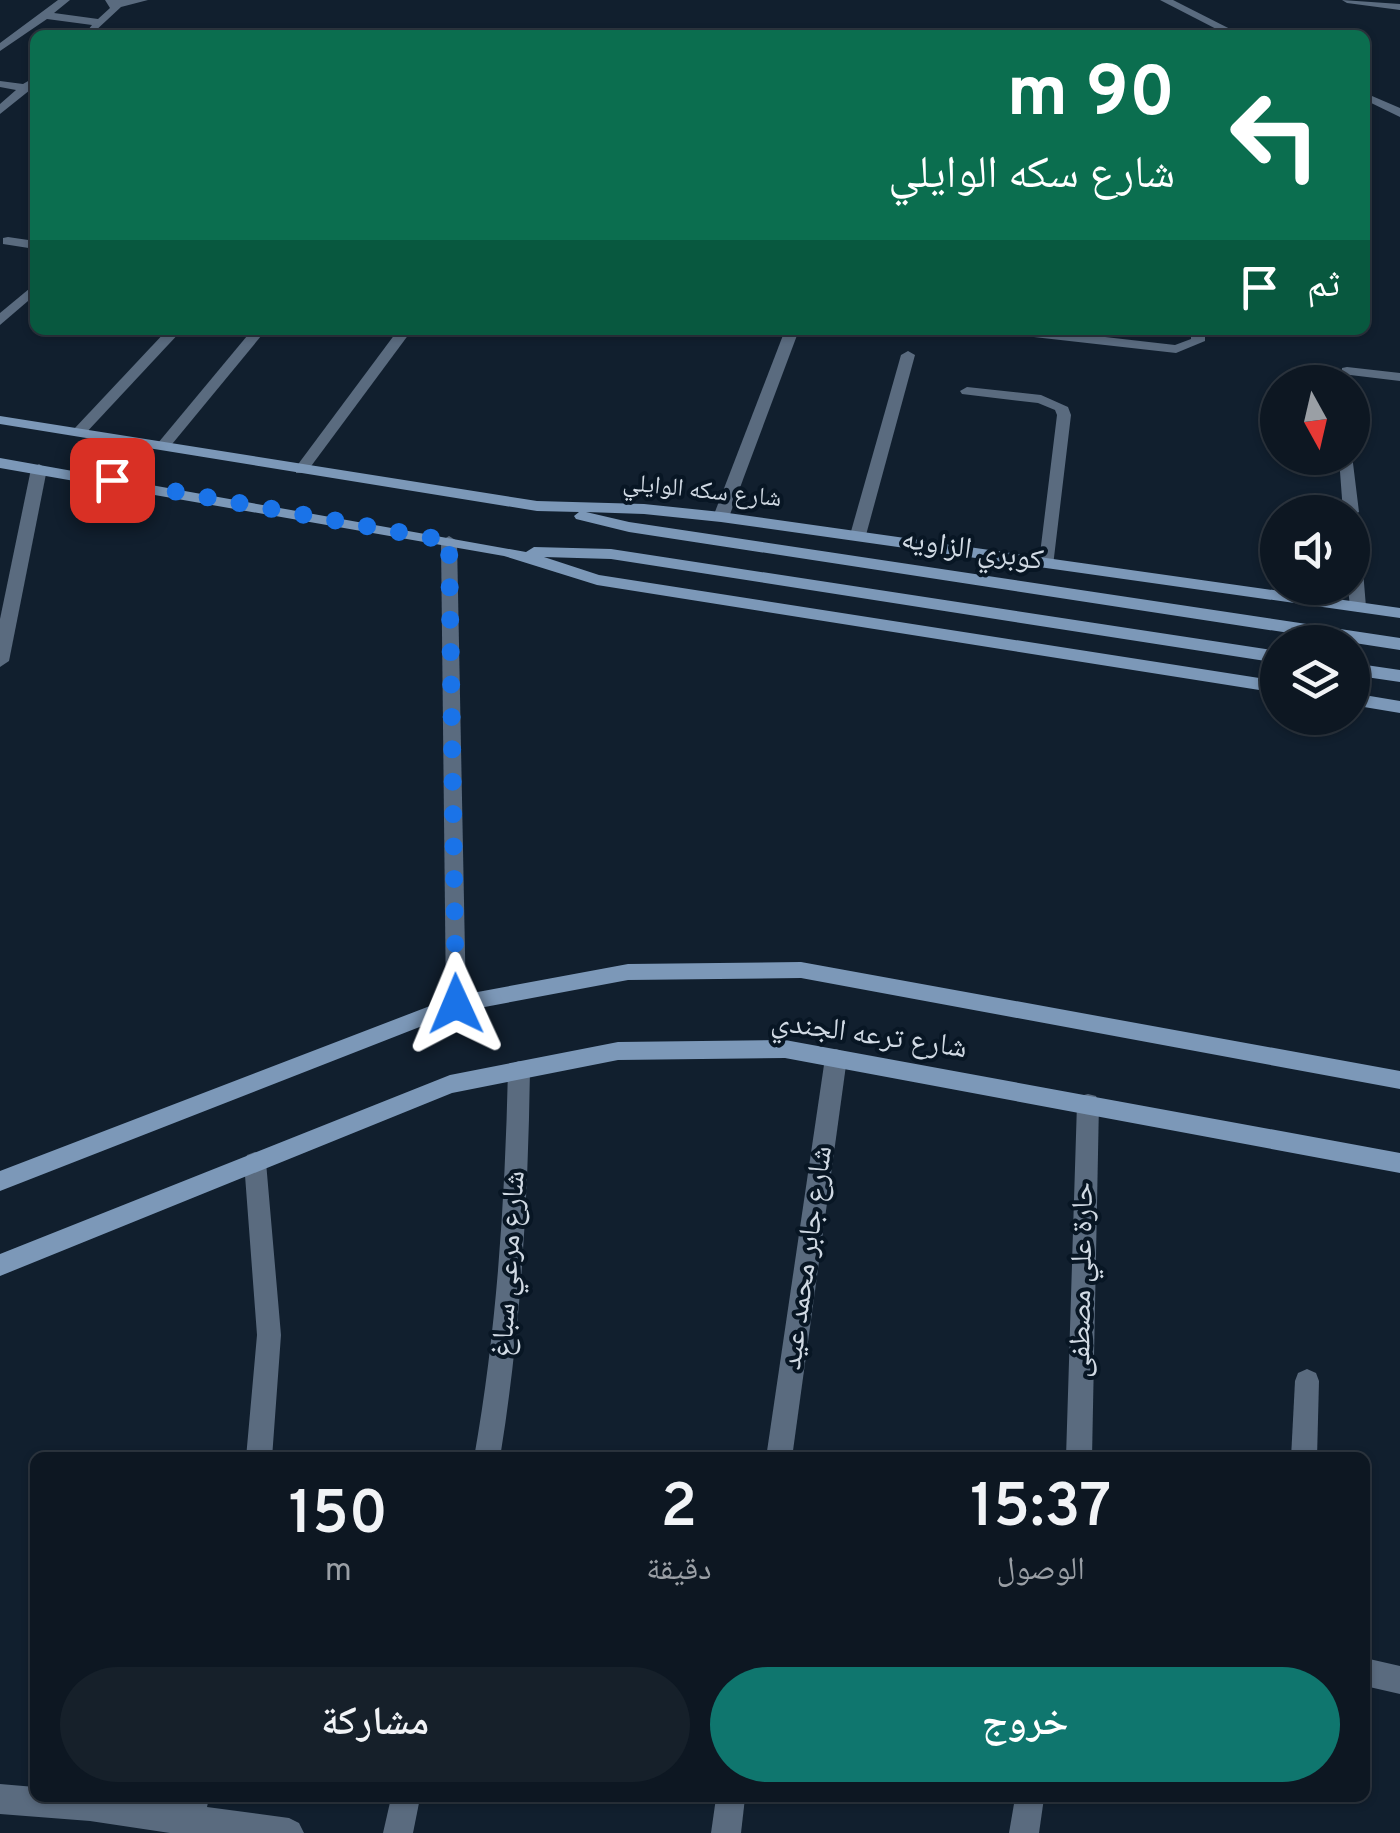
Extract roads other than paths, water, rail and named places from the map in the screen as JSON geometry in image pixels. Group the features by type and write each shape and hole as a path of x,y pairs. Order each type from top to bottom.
{"main road":[{"name":"شارع سكه الوايلي","path":"0,420 536,506 721,516 1400,613"},
{"path":"0,463 506,551 597,580 1260,684"},
{"name":"كوبري الزاويه","path":"536,506 629,527 1400,644"},
{"name":"كوبري الزاويه","path":"506,551 611,554 1260,654"},
{"path":"1370,672 1400,676"},
{"path":"1370,702 1400,706"},
{"name":"شارع ترعه الجندي","path":"0,1181 456,1004 628,972 801,970 1400,1080"},
{"name":"شارع ترعه الجندي","path":"0,1264 450,1084 618,1052 784,1050 1088,1103 1400,1164"}],"street":[{"path":"0,48 65,0"},
{"path":"93,30 114,2 143,0"},
{"path":"1164,0 1227,30"},
{"path":"1347,0 1400,7"},
{"path":"1396,0 1400,7"},
{"path":"44,15 101,23"},
{"path":"0,84 30,84"},
{"path":"0,110 30,84"},
{"path":"1370,98 1400,113"},
{"path":"8,242 30,244"},
{"path":"0,321 30,293"},
{"path":"80,432 170,335"},
{"path":"163,446 255,335"},
{"path":"302,470 401,335"},
{"path":"721,516 790,335"},
{"path":"1051,335 1176,349 1198,342 1198,335"},
{"path":"858,535 908,354"},
{"path":"1370,374 1400,377"},
{"path":"967,391 1041,399 1061,407 1064,415 1046,562"},
{"path":"0,661 39,469"},
{"path":"449,541 456,1004"},
{"name":"شارع جابر محمد عيد","path":"780,1452 836,1058"},
{"name":"شارع مرعي سباغ","path":"489,1452 502,1380 516,1226 519,1070"},
{"name":"حارة علي مصطفى","path":"1079,1452 1088,1103"},
{"path":"255,1162 269,1336 259,1452"},
{"path":"1304,1452 1307,1381"},
{"path":"1370,1673 1400,1680"},
{"path":"0,1799 30,1802"},
{"path":"32,1802 190,1817 288,1833"},
{"path":"398,1833 405,1802"},
{"path":"726,1833 730,1802"},
{"path":"1024,1833 1029,1802"}]}
